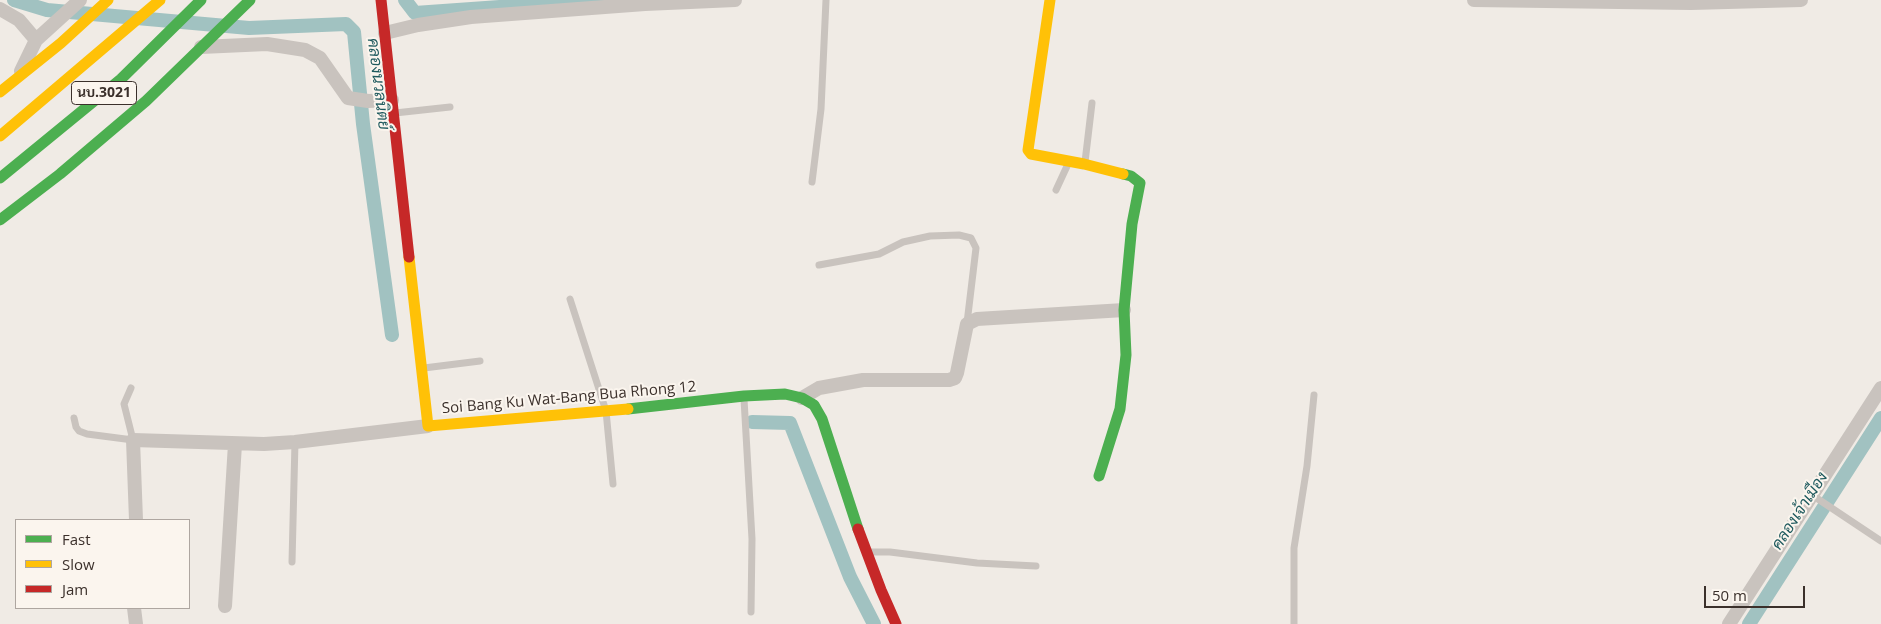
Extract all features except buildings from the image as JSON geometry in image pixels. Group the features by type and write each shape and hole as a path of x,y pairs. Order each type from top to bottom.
{"street":[{"path":"18,79 37,39 80,0"},
{"name":"นบ.3021","path":"0,136 160,0"},
{"name":"นบ.3021","path":"0,178 121,79 201,0"},
{"path":"0,220 60,174 146,101 250,0"},
{"name":"Soi Bang Ku Wat-Bang Bua Rhong 12","path":"381,0 428,426 606,411 744,396 785,394 802,398"},
{"path":"385,33 418,25 471,17 646,2 735,0"},
{"path":"1050,0 1028,150 1031,154 1084,164 1131,176 1138,180 1140,184 1132,224 1124,310 1126,355 1120,409 1099,476"},
{"path":"1474,0 1691,3 1801,0"},
{"path":"0,92 61,43 106,2"},
{"path":"0,9 19,20 37,39"},
{"path":"201,47 266,44 306,50 320,58 344,94 352,99 393,107"},
{"path":"896,624 866,552 822,419 814,405 802,398 819,388 863,380 949,380 955,378 967,324 977,319 1124,310"},
{"path":"1729,624 1816,498 1881,388"},
{"path":"136,519 133,440 235,444 295,442 428,426"},
{"path":"225,606 235,444"},
{"path":"134,609 136,624"}],"lane":[{"path":"812,182 821,109 826,0"},
{"path":"1084,164 1092,103"},
{"path":"393,107 450,108"},
{"path":"1056,190 1069,162"},
{"path":"819,264 879,254 903,242 930,236 959,235 971,238 976,248 967,324"},
{"path":"570,299 606,411 613,484"},
{"path":"422,368 480,361"},
{"path":"74,418 79,431 133,440 124,404 125,397 131,388"},
{"path":"1294,624 1294,548 1307,466 1314,395"},
{"path":"744,396 752,539 751,612"},
{"path":"292,562 295,442"},
{"path":"1816,498 1881,541"},
{"path":"866,552 890,552 977,563 1036,566"}],"waterway":[{"name":"คลองนวลนิตย์","path":"14,0 47,10 249,28 346,24 354,32 363,124 392,335"},
{"path":"405,0 415,13 598,0"},
{"name":"คลองเจ้าเมือง","path":"1749,624 1881,418"},
{"path":"752,422 790,423 850,577 874,624"}],"traffic: fast":[{"path":"0,178 121,79 201,0"},
{"path":"0,220 60,174 146,101 250,0"},
{"path":"1099,476 1120,409 1126,355 1124,310 1132,224 1140,183 1131,176 1123,174"},
{"path":"628,409 744,396 785,394 802,398 814,405 822,419 858,529"}],"traffic: slow":[{"path":"0,92 61,43 108,0"},
{"path":"0,136 160,0"},
{"path":"1050,0 1028,150 1031,154 1123,174"},
{"path":"409,257 428,426 628,409"}],"traffic: jam":[{"path":"381,0 409,257"},
{"path":"858,529 896,624"}]}
